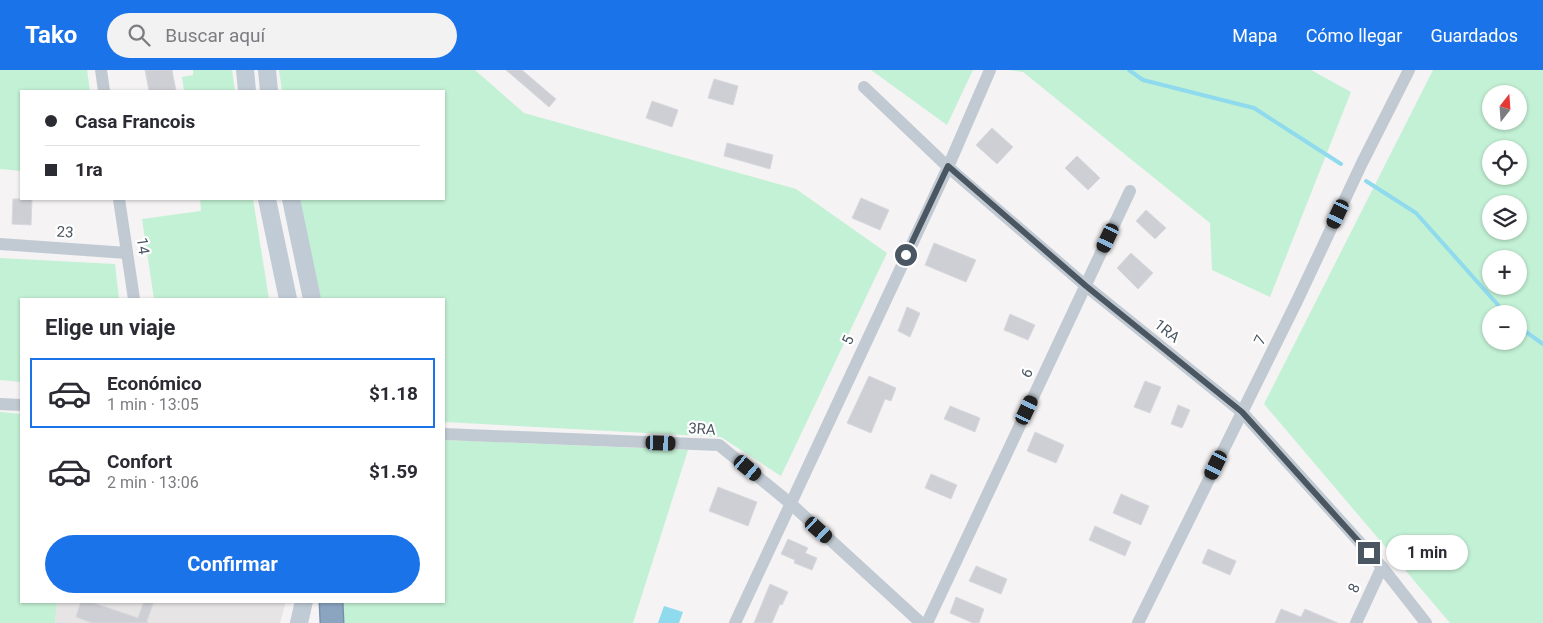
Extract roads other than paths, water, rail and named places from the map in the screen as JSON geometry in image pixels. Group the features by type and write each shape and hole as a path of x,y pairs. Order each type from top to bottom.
{"highway":[{"path":"331,603 332,623"}],"street":[{"path":"101,70 104,90"},
{"path":"245,70 247,90"},
{"path":"267,70 269,90"},
{"name":"5","path":"735,623 948,166 990,70"},
{"name":"7","path":"1138,623 1306,283 1362,163 1410,70"},
{"name":"1RA","path":"864,87 948,166 1086,286 1242,412 1382,567 1426,623"},
{"name":"6","path":"927,623 1130,191"},
{"name":"14","path":"119,200 134,298"},
{"path":"267,200 288,298"},
{"path":"291,200 312,298"},
{"name":"23","path":"0,244 127,253"},
{"path":"0,404 20,405"},
{"name":"3RA","path":"445,434 719,445 790,503 921,623"},
{"name":"8","path":"1356,623 1382,567"},
{"path":"299,623 304,603"},
{"path":"320,623 326,603"}],"water":[{"path":"664,606 683,612 679,623 658,623"}],"waterway":[{"path":"1129,70 1143,80 1254,108 1341,164"},
{"path":"1366,181 1416,213 1498,305"},
{"path":"1527,333 1543,344"}]}
